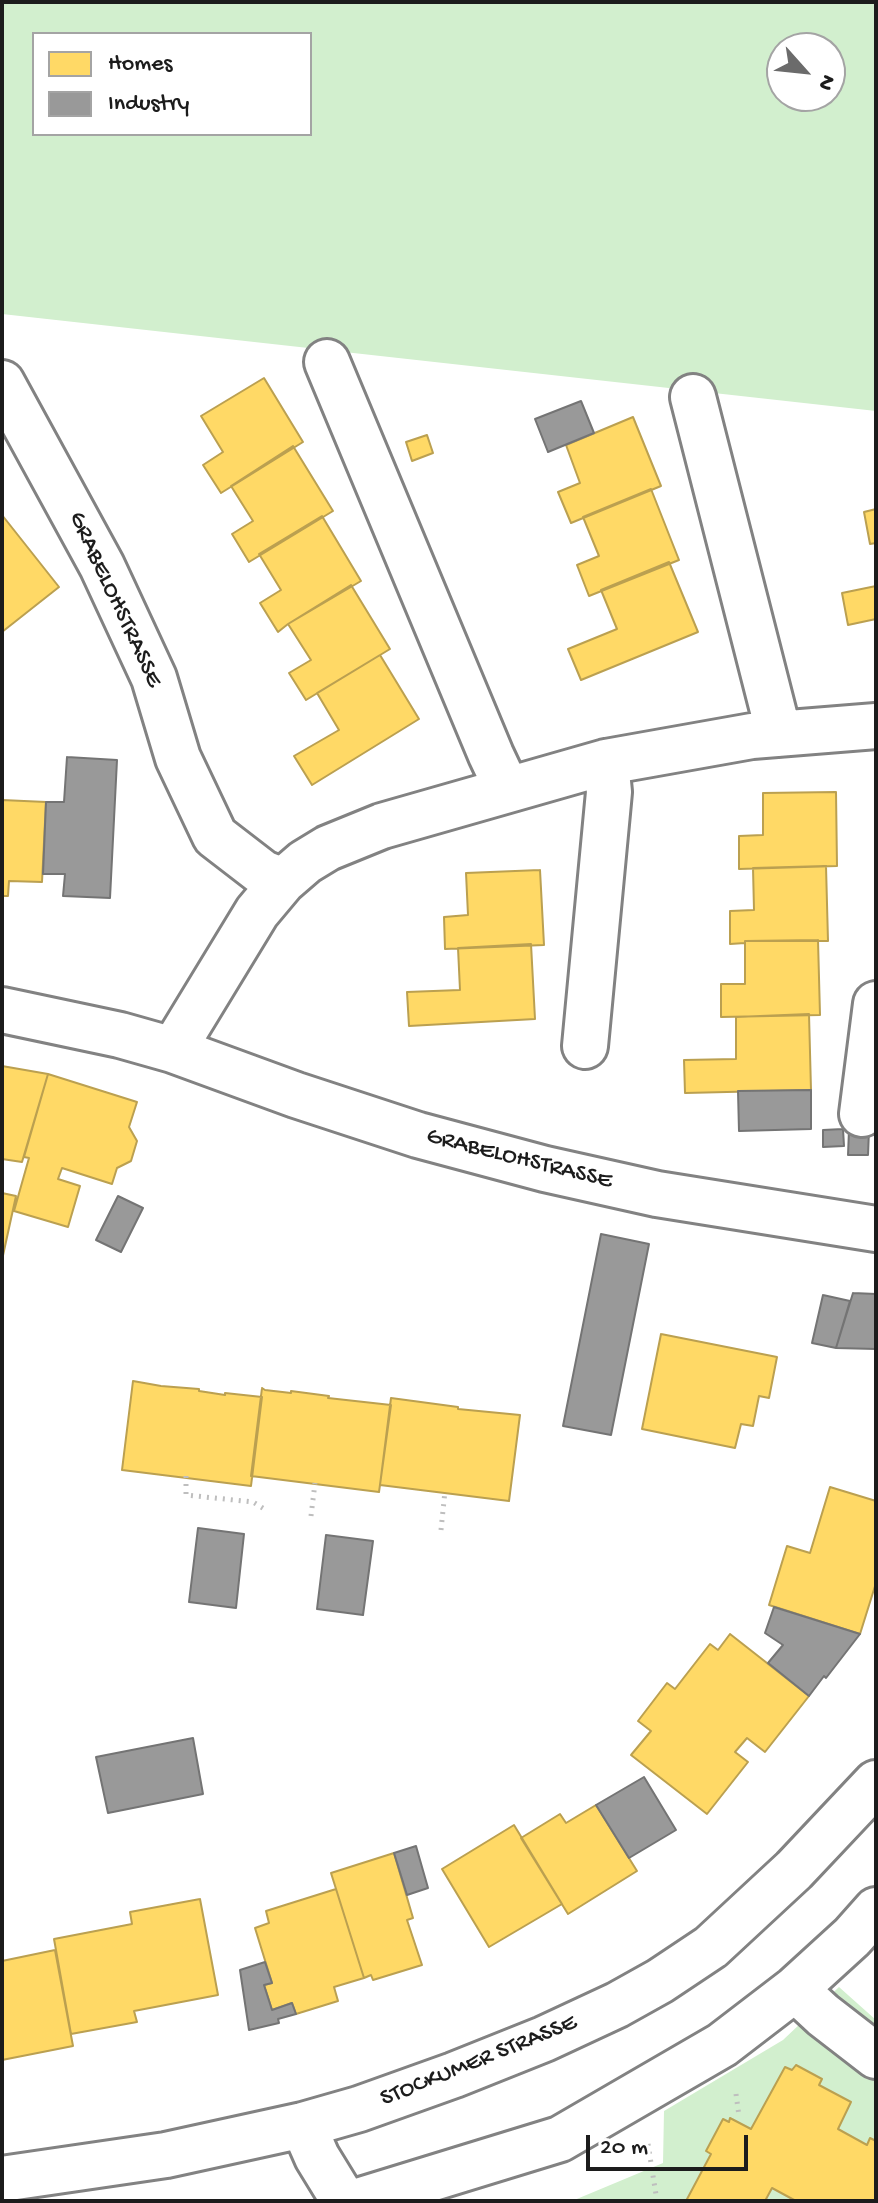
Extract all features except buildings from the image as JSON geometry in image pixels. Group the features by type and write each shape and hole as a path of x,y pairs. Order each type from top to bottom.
{"street":[{"path":"327,362 507,789"},
{"name":"GRABELOHSTRASSE","path":"2,383 109,580 154,678 178,758 215,836 263,873 283,881"},
{"path":"693,397 779,734"},
{"path":"173,1050 257,912 283,881 328,848 382,826 606,762 779,734 876,726"},
{"path":"585,1046 609,792 606,762"},
{"path":"862,1114 876,1004"},
{"name":"GRABELOHSTRASSE","path":"2,1010 120,1035 173,1050 418,1135 545,1169 657,1194 876,1229"},
{"name":"STOCKUMER STRASSE","path":"2,2179 166,2155 303,2125 359,2109 454,2075 559,2032 660,1981 711,1947 794,1870 876,1783"},
{"path":"358,2201 473,2185 560,2139 722,2045 872,1924"},
{"path":"795,1989 876,2056"},
{"path":"303,2125 317,2157 344,2201"}],"path":[{"path":"186,1476 186,1495 253,1502 266,1510"},
{"path":"311,1516 315,1483"},
{"path":"441,1530 445,1491"}],"green space":[{"path":"2,2 876,2 876,411 2,314"},
{"path":"839,1987 876,2020 876,2201 572,2201 663,2163 664,2111 783,2040"}]}
